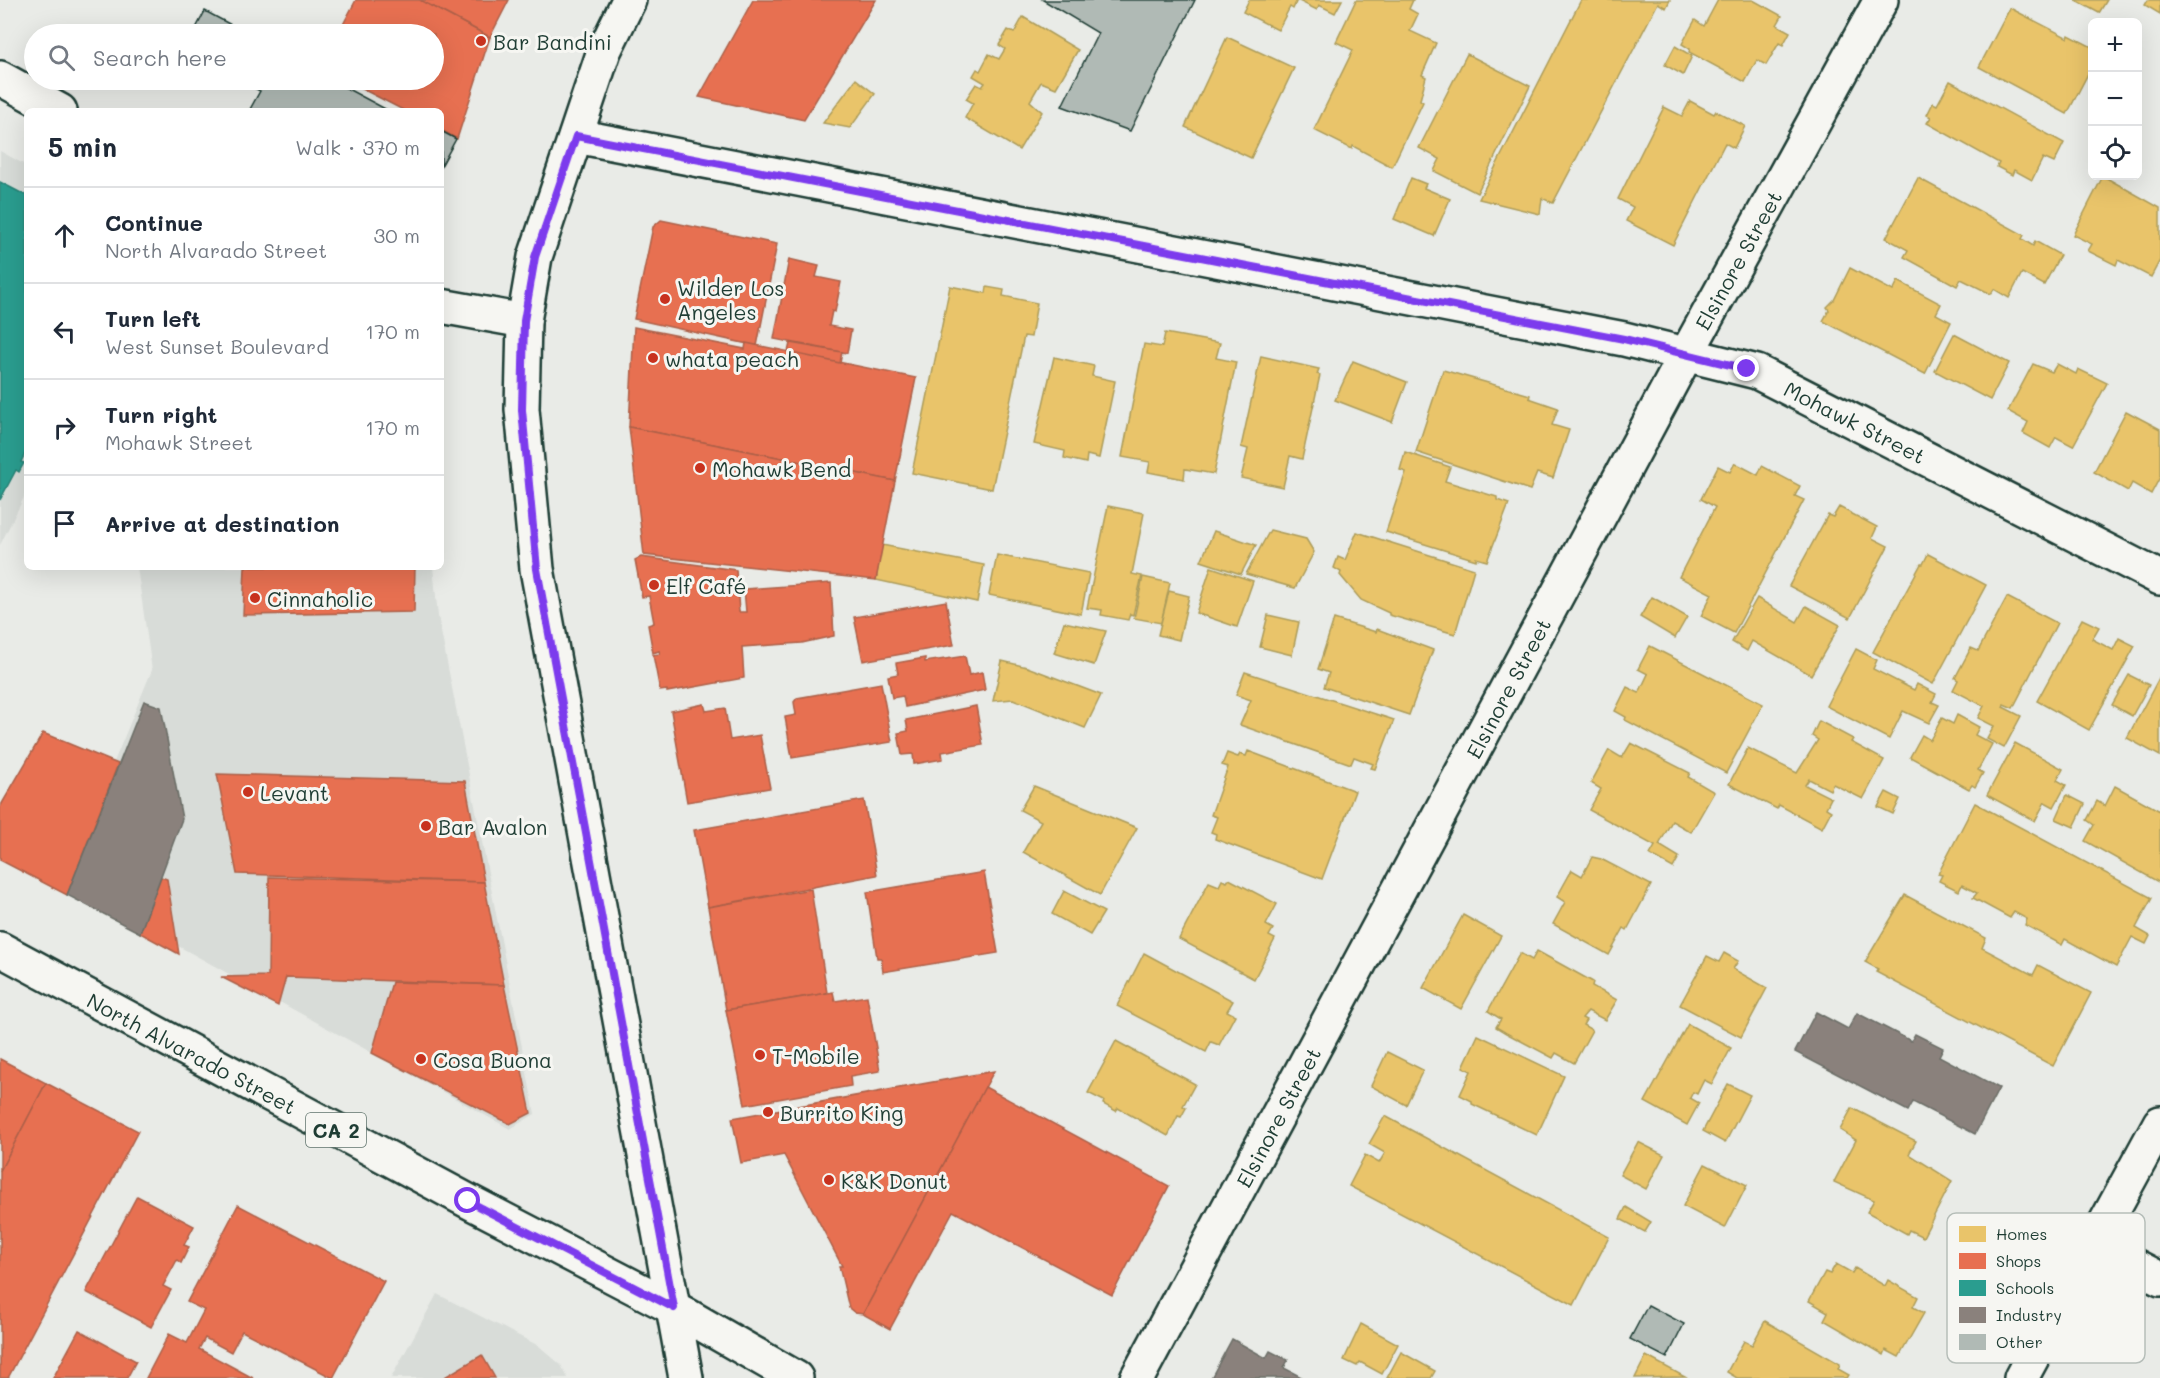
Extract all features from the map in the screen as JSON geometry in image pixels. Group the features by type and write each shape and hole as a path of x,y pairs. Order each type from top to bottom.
{"street":[{"path":"629,0 604,51 535,257 524,321 522,410 537,569 686,1378"},
{"name":"Elsinore Street","path":"1137,1378 1687,353 1881,0"},
{"path":"0,78 55,108"},
{"name":"Mohawk Street","path":"576,136 1687,353 1757,372 2160,578"},
{"path":"444,307 524,321"},
{"name":"North Alvarado Street","path":"0,949 468,1201 674,1308 796,1378"},
{"path":"2112,1213 2160,1123"},
{"path":"2145,1271 2160,1279"},
{"path":"2021,1378 2029,1363"}],"shaded area":[{"path":"0,151 24,164 24,497 0,545"},
{"path":"137,570 433,570 438,616 535,1114 510,1129 64,883 152,670"},
{"path":"437,1294 539,1346 561,1365 568,1378 391,1378"}],"building: Homes":[{"path":"1249,0 1297,0 1293,9 1290,7 1278,30 1243,12"},
{"path":"1297,0 1342,0 1335,13 1319,5 1317,10"},
{"path":"1356,0 1413,0 1409,9 1418,14 1410,31 1436,43 1422,75 1426,77 1420,100 1423,102 1392,167 1353,146 1352,149 1314,130 1353,50 1336,42"},
{"path":"1581,0 1670,0 1666,8 1658,3 1553,203 1542,198 1540,214 1479,199"},
{"path":"1718,0 1753,0 1782,16 1777,25 1790,32 1783,45 1779,43 1766,65 1757,60 1745,82 1689,52 1690,49 1682,44 1695,20 1704,26"},
{"path":"2075,0 2107,0 2099,13"},
{"path":"2148,0 2160,0 2160,14 2145,5"},
{"path":"2010,8 2068,38 2069,35 2088,45 2088,74 2067,114 1979,67"},
{"path":"1023,17 1078,50 1056,88 1041,82 1030,101 1042,112 1019,150 965,118 973,103 966,99 976,84 982,87 985,83 973,76 977,69 980,71 989,54 999,59 1005,49 999,45 1008,30 1014,33"},
{"path":"1227,37 1294,68 1251,158 1185,127"},
{"path":"1675,46 1692,56 1683,75 1665,65"},
{"path":"1467,54 1530,86 1477,193 1434,171 1440,159 1419,148"},
{"path":"856,79 875,94 850,128 823,123"},
{"path":"1950,81 2064,143 2054,163 2043,158 2032,180 2014,170 2012,175 1997,167 1999,163 1927,123 1931,117 1927,115 1933,103 1937,105"},
{"path":"1690,101 1714,114 1716,111 1745,126 1734,148 1725,143 1673,245 1626,221 1633,207 1618,199 1664,107 1682,116"},
{"path":"1411,178 1426,184 1424,188 1450,199 1434,236 1394,219"},
{"path":"1918,178 2024,235 2022,239 2033,246 2035,241 2060,255 2044,285 2022,273 2009,298 1994,289 1991,294 1961,279 1957,286 1904,257 1908,250 1886,238"},
{"path":"2101,180 2110,180 2160,208 2160,260 2151,277 2118,260 2116,265 2088,251 2092,244 2073,235"},
{"path":"1850,268 1893,291 1898,281 1941,304 1936,314 1951,322 1925,374 1823,321 1829,310 1827,307 1834,300"},
{"path":"950,286 986,293 987,287 1004,290 1003,296 1037,303 1031,337 1024,336 992,489 912,473"},
{"path":"1165,333 1220,343 1216,358 1236,362 1214,474 1185,469 1184,479 1148,472 1150,462 1122,457 1144,344 1162,347"},
{"path":"1954,334 2009,363 1990,400 1935,371"},
{"path":"1261,356 1319,369 1317,374 1320,375 1302,459 1290,456 1283,487 1241,478 1248,449 1241,447"},
{"path":"1054,357 1094,366 1092,376 1115,381 1099,458 1087,455 1086,463 1064,458 1065,451 1034,444"},
{"path":"1353,361 1407,382 1392,422 1335,400"},
{"path":"2033,364 2052,372 2057,364 2076,374 2078,369 2107,383 2073,446 2056,437 2050,448 2023,433 2028,422 2008,411"},
{"path":"1443,370 1530,395 1529,398 1558,408 1552,425 1569,430 1553,478 1537,473 1530,490 1416,452"},
{"path":"2126,411 2160,429 2160,477 2151,494 2132,483 2128,491 2094,472"},
{"path":"1405,452 1450,467 1445,481 1497,497 1497,500 1509,504 1487,561 1476,558 1476,560 1386,532 1406,472 1400,470"},
{"path":"1735,463 1758,475 1762,466 1800,486 1795,496 1804,500 1734,633 1701,616 1712,594 1679,577 1715,507 1701,499 1718,466 1730,472"},
{"path":"1108,506 1144,513 1132,574 1142,576 1133,615 1130,614 1128,620 1101,615 1102,610 1087,608"},
{"path":"1839,507 1877,527 1872,538 1888,546 1850,618 1789,586 1828,515 1833,517"},
{"path":"1270,530 1306,539 1314,552 1295,588 1246,574"},
{"path":"1214,531 1256,545 1241,574 1201,561"},
{"path":"1357,532 1474,569 1455,634 1389,615 1361,600 1340,575 1341,572 1334,568 1338,557 1345,560"},
{"path":"882,545 984,565 977,602 876,580"},
{"path":"1928,554 1986,585 1933,684 1873,652"},
{"path":"997,555 1089,573 1081,614 989,595"},
{"path":"1211,567 1253,581 1237,627 1196,613"},
{"path":"1143,577 1170,583 1161,623 1134,618"},
{"path":"1169,591 1189,596 1179,640 1158,635"},
{"path":"1652,597 1687,617 1675,638 1640,617"},
{"path":"2007,597 2057,623 2013,708 2004,704 2003,707 2021,716 2004,748 1987,739 1994,726 1978,718 1984,706 1953,690 1958,680 1955,678 1971,648 1978,651"},
{"path":"1757,598 1797,622 1806,606 1840,625 1811,675 1752,641 1747,651 1732,642"},
{"path":"1268,615 1299,622 1292,655 1260,647"},
{"path":"1334,619 1376,632 1377,629 1433,650 1409,715 1324,687 1329,673 1318,669"},
{"path":"2082,619 2099,627 2092,639 2113,650 2119,638 2135,646 2089,730 2037,701"},
{"path":"1064,622 1106,631 1094,665 1054,653"},
{"path":"1650,646 1763,704 1726,773 1625,720 1626,717 1615,711 1627,687 1639,693 1648,674 1638,669"},
{"path":"1856,649 1877,660 1873,669 1914,690 1917,684 1936,694 1932,702 1939,705 1929,723 1903,711 1889,739 1826,706"},
{"path":"1002,661 1027,667 1101,695 1085,728 1013,699 993,701"},
{"path":"1245,672 1394,720 1375,769 1371,768 1373,764 1354,757 1351,764 1240,725 1251,700 1236,695"},
{"path":"2129,675 2149,685 2132,716 2112,705"},
{"path":"2160,676 2160,756 2127,738"},
{"path":"1957,715 1979,727 1975,735 1992,744 1978,770 1983,773 1975,787 1972,785 1969,789 1910,757 1922,735 1930,740 1942,718 1953,724"},
{"path":"1819,721 1853,739 1851,742 1884,760 1863,799 1833,784 1830,790 1809,779 1805,785 1831,798 1826,808 1831,811 1822,828 1779,805 1777,809 1729,784 1748,748 1797,773 1818,740 1812,736"},
{"path":"1631,743 1690,773 1688,777 1714,792 1691,832 1672,821 1659,845 1679,857 1673,868 1650,855 1655,846 1589,810 1601,789 1591,783 1609,750 1622,758"},
{"path":"2015,743 2063,769 2057,780 2066,785 2054,807 2045,802 2035,821 1987,795"},
{"path":"1248,751 1355,791 1322,879 1215,839 1216,834 1211,832 1217,817 1211,815 1228,767 1222,765 1227,753 1238,757 1240,754 1246,756"},
{"path":"1034,786 1137,828 1100,895 1023,852 1041,821 1020,810"},
{"path":"2115,786 2160,811 2160,883 2085,841 2094,825 2087,820 2097,801 2105,806"},
{"path":"1886,792 1900,799 1893,814 1878,807"},
{"path":"2067,795 2085,804 2074,827 2056,819"},
{"path":"1975,803 2152,898 2136,928 2150,936 2146,944 2132,937 2116,967 2065,939 2062,945 2025,925 2027,919 2014,912 2010,918 1973,898 1977,893 1962,885 1959,891 1939,881 1942,875 1938,874"},
{"path":"1592,857 1601,859 1651,885 1627,930 1624,928 1609,955 1553,924 1565,902 1557,897 1572,870 1582,876"},
{"path":"1229,879 1277,904 1266,925 1273,929 1269,936 1275,939 1254,979 1179,939 1209,882 1219,886 1222,880 1227,882"},
{"path":"1064,891 1104,912 1090,935 1052,914"},
{"path":"1905,895 1986,938 1982,948 2033,975 2038,965 2091,993 2053,1066 1876,972 1878,969 1865,962"},
{"path":"1463,915 1501,936 1461,1009 1423,988"},
{"path":"1537,951 1593,982 1592,986 1617,1000 1605,1020 1588,1011 1582,1018 1586,1020 1583,1025 1592,1030 1574,1063 1556,1053 1553,1058 1496,1027 1501,1019 1488,1011 1520,953 1532,960"},
{"path":"1144,953 1233,1001 1227,1011 1235,1015 1219,1045 1211,1042 1206,1052 1117,1006"},
{"path":"1724,953 1738,961 1733,969 1767,988 1741,1037 1680,1005 1707,956 1719,962"},
{"path":"1688,1024 1731,1048 1712,1084 1704,1080 1697,1094 1693,1092 1690,1098 1699,1103 1687,1125 1645,1102"},
{"path":"1478,1035 1564,1076 1537,1135 1472,1104 1472,1101 1460,1095 1471,1071 1463,1067"},
{"path":"1116,1041 1195,1084 1183,1106 1186,1108 1181,1117 1178,1116 1168,1136 1118,1108 1116,1111 1103,1104 1104,1101 1088,1093"},
{"path":"1387,1052 1423,1070 1406,1105 1371,1086"},
{"path":"1728,1084 1750,1095 1725,1143 1703,1131"},
{"path":"1852,1108 1916,1141 1909,1154 1952,1181 1923,1237 1909,1230 1907,1234 1867,1212 1874,1200 1834,1182 1856,1140 1840,1130"},
{"path":"1385,1116 1609,1237 1574,1305 1349,1186 1365,1155 1379,1163 1385,1153 1369,1144"},
{"path":"1638,1142 1664,1155 1646,1189 1620,1175"},
{"path":"1705,1164 1747,1185 1725,1228 1683,1206"},
{"path":"1626,1207 1651,1222 1645,1232 1620,1219"},
{"path":"1836,1264 1852,1273 1855,1268 1885,1286 1888,1280 1918,1297 1913,1307 1924,1313 1899,1357 1886,1350 1884,1355 1824,1320 1828,1312 1809,1301 1825,1272 1830,1274"},
{"path":"1765,1321 1840,1364 1838,1369 1849,1375 1847,1378 1737,1378 1727,1372 1744,1341 1752,1345"},
{"path":"1361,1324 1398,1344 1382,1374 1360,1362 1357,1366 1344,1360"},
{"path":"1401,1352 1435,1371 1431,1378 1387,1378"},
{"path":"1646,1356 1685,1377 1635,1378"}],"building: Shops":[{"path":"356,0 420,0 490,37 457,139 444,132 444,108 399,108 364,90 444,90 444,24 343,24"},
{"path":"420,0 509,0 490,37"},
{"path":"753,0 876,0 804,120 699,97"},
{"path":"661,220 777,244 757,346 634,319 653,227"},
{"path":"789,259 819,266 816,277 841,282 835,312 832,311 829,326 851,330 847,353 774,339"},
{"path":"634,327 745,349 746,343 916,378 895,481 629,427"},
{"path":"790,343 842,352 840,363 788,352"},
{"path":"629,427 895,481 876,580 644,555"},
{"path":"641,557 736,570 739,612 746,612 744,589 831,583 834,636 802,643 742,647 744,678 667,692 667,690 660,691 653,655 660,654 659,651 653,653 648,625 654,623 649,596 642,597 635,560"},
{"path":"245,570 415,570 414,612 243,615"},
{"path":"946,601 954,645 863,661 854,617"},
{"path":"965,656 969,675 982,672 985,690 905,707 903,696 892,698 888,676 898,674 896,663 925,658 925,662"},
{"path":"881,683 892,742 792,758 785,717 796,715 794,702 797,698"},
{"path":"704,704 706,711 725,708 730,740 760,735 770,788 687,802 671,711"},
{"path":"976,706 983,745 942,752 943,759 914,764 913,754 902,755 898,733 908,731 906,720"},
{"path":"43,733 118,764 67,895 0,860 0,807"},
{"path":"217,774 465,781 484,882 237,874"},
{"path":"864,800 877,875 708,907 694,830"},
{"path":"984,872 998,953 883,972 881,958 877,958 867,892"},
{"path":"161,877 167,879 179,954 140,933"},
{"path":"269,877 484,882 504,985 286,977 278,1006 221,977 268,976"},
{"path":"811,889 827,993 726,1010 708,907"},
{"path":"392,982 504,985 531,1113 510,1124 372,1053"},
{"path":"833,992 835,1001 867,996 880,1071 850,1076 851,1086 745,1105 726,1010"},
{"path":"0,1059 46,1083 0,1171"},
{"path":"994,1071 863,1314 855,1313 849,1308 839,1266 842,1266 784,1155 741,1163 732,1118"},
{"path":"46,1083 138,1131 8,1378 0,1378 0,1171"},
{"path":"985,1087 1169,1186 1112,1295 953,1211 890,1329 863,1314"},
{"path":"137,1196 194,1226 184,1245 189,1247 181,1263 177,1260 163,1286 171,1290 151,1327 86,1292"},
{"path":"238,1205 384,1281 333,1378 242,1331 231,1352 205,1338 199,1349 253,1378 146,1378 169,1334 187,1343 204,1310 187,1302"},
{"path":"79,1330 136,1361 127,1378 53,1378"},
{"path":"482,1355 495,1378 443,1378"}],"building: Schools":[{"path":"0,182 24,194 24,456 21,462 24,463 19,472 16,470 0,500"}],"building: Industry":[{"path":"144,701 161,707 182,819 140,933 67,895"},
{"path":"1816,1012 1848,1029 1857,1013 1911,1041 1915,1034 1943,1048 1939,1056 1999,1088 1975,1134 1913,1102 1908,1111 1795,1052"},
{"path":"1232,1339 1266,1358 1270,1351 1288,1360 1284,1368 1303,1378 1211,1378"}],"building: Other":[{"path":"1043,0 1195,0 1130,131 1062,106 1098,33"},
{"path":"205,11 229,24 198,24"},
{"path":"258,90 350,90 383,108 251,108 260,91"},
{"path":"444,133 456,139 444,161"},
{"path":"1648,1305 1684,1324 1667,1358 1630,1339"}],"place":[{"name":"Bar Bandini","path":"481,41"},
{"name":"Wilder Los Angeles","path":"665,299"},
{"name":"whata peach","path":"653,358"},
{"name":"Mohawk Bend","path":"700,468"},
{"name":"Elf Café","path":"654,585"},
{"name":"Cinnaholic","path":"255,598"},
{"name":"Levant","path":"248,792"},
{"name":"Bar Avalon","path":"426,826"},
{"name":"T-Mobile","path":"760,1055"},
{"name":"Cosa Buona","path":"421,1059"},
{"name":"Burrito King","path":"768,1112"},
{"name":"K&K Donut","path":"829,1180"}],"route":[{"path":"468,1201 674,1308 537,569 522,410 524,321 535,257 576,136 1624,339 1747,369"}]}
